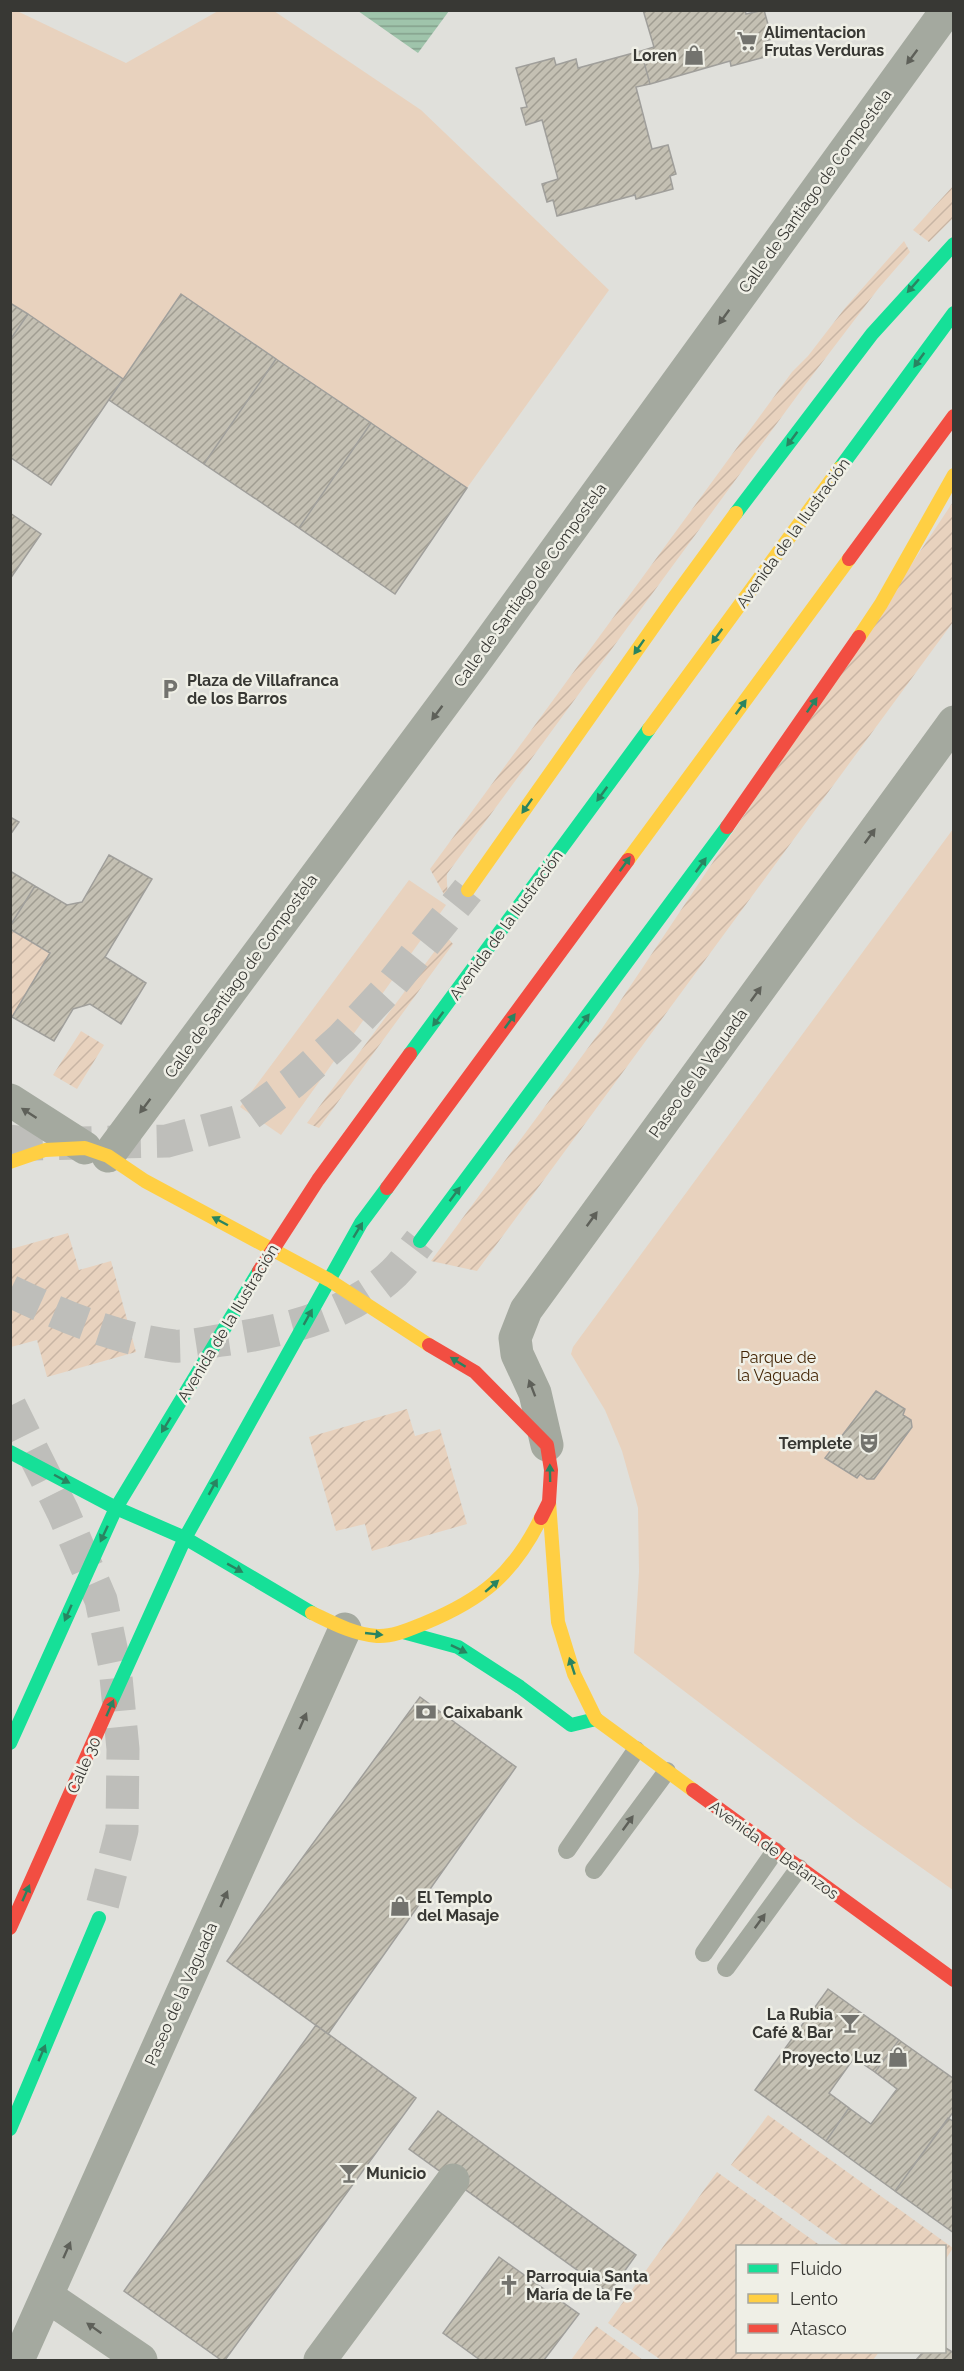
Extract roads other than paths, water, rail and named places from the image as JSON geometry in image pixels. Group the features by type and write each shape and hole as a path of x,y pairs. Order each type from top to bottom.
{"main road":[{"path":"468,890 673,599 831,386 872,334 954,244"},
{"name":"Avenida de la Ilustración","path":"10,1743 116,1508 272,1249 318,1180 954,313"},
{"path":"185,1538 362,1223 954,416"},
{"path":"420,1241 705,860 871,619 932,508 954,475"},
{"path":"10,1162 45,1150 96,1152 328,1280 399,1327 476,1372 547,1444"},
{"name":"Avenida de Betanzos","path":"547,1444 551,1470 549,1502 558,1622 574,1674 596,1719 954,1980"},
{"path":"10,1452 116,1508 185,1538 305,1609 345,1629 378,1636 403,1632 467,1604 493,1586 522,1551 549,1502"},
{"name":"Calle 30","path":"10,1928 185,1538"},
{"path":"403,1632 458,1647 570,1725 596,1719"},
{"path":"10,2129 99,1918"},
{"path":"10,2124 19,2107"}],"street":[{"name":"Calle de Santiago de Compostela","path":"96,1152 474,663 947,10"},
{"name":"Paseo de la Vaguada","path":"547,1444 535,1393 518,1353 516,1338 526,1310 954,722"},
{"path":"10,1100 96,1152"},
{"name":"Paseo de la Vaguada","path":"18,2361 345,1629"},
{"path":"320,2361 453,2180"},
{"path":"47,2296 141,2361"}],"lane":[{"path":"567,1850 636,1750"},
{"path":"594,1870 667,1771"},
{"path":"704,1953 775,1851"},
{"path":"726,1968 799,1868"}],"tunnel":[{"path":"10,1141 33,1144 167,1141 240,1121 292,1083 342,1038 392,984 468,890"},
{"path":"10,1291 69,1318 110,1332 152,1343 174,1346 192,1345 269,1332 336,1311 376,1288 398,1269 420,1241"},
{"path":"10,1406 63,1512 101,1600 115,1667 123,1749 122,1830 99,1918"}],"place":[{"name":"Alimentacion Frutas Verduras","path":"747,41"},
{"name":"Loren","path":"694,55"},
{"name":"Plaza de Villafranca de los Barros","path":"170,689"},
{"name":"Templete","path":"869,1443"},
{"name":"Caixabank","path":"426,1712"},
{"name":"El Templo del Masaje","path":"400,1906"},
{"name":"La Rubia Café & Bar","path":"850,2023"},
{"name":"Proyecto Luz","path":"898,2057"},
{"name":"Municio","path":"349,2173"},
{"name":"Parroquia Santa María de la Fe","path":"509,2285"}],"park label":[{"name":"Parque de la Vaguada","path":"778,1366"}]}
